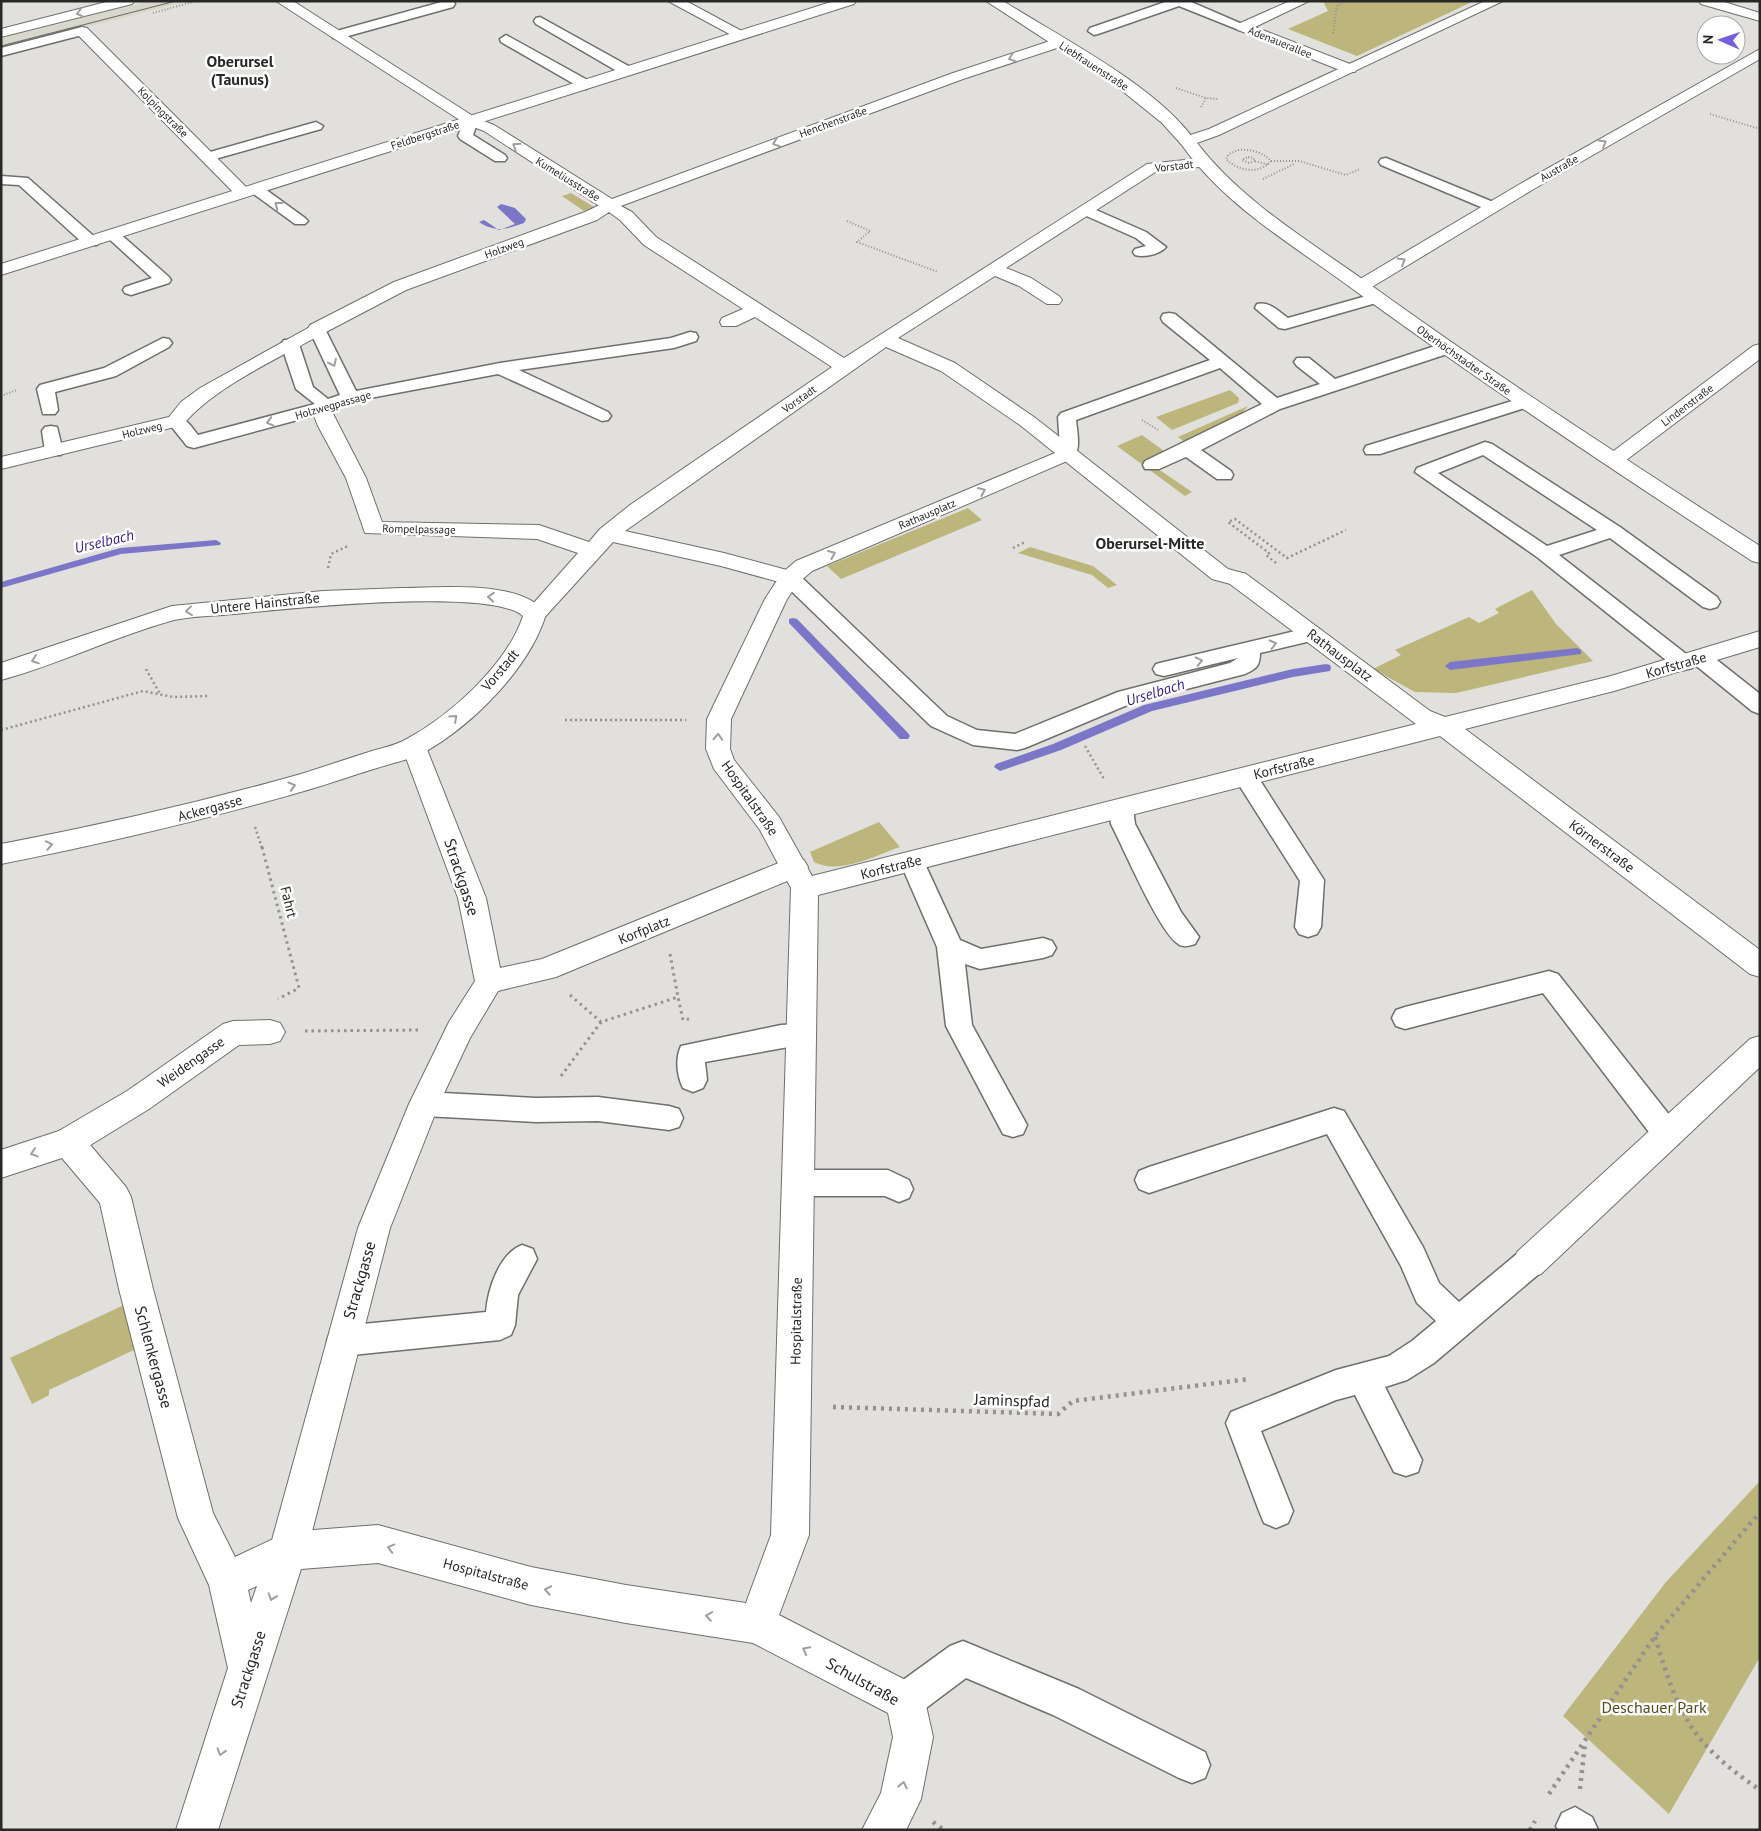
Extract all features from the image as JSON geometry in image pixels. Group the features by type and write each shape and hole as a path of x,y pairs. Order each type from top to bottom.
{"street":[{"path":"1,33 127,1"},
{"name":"Kumeliusstraße","path":"284,1 471,121 488,128 610,205 626,216 650,241 845,367"},
{"path":"675,1 742,35"},
{"name":"Feldbergstraße","path":"1,270 849,1"},
{"name":"Liebfrauenstraße","path":"993,1 1137,95 1177,130 1186,141"},
{"name":"Adenauerallee","path":"1242,27 1302,1"},
{"path":"1186,141 1214,132 1496,1"},
{"path":"1706,1 1760,17"},
{"name":"Adenauerallee","path":"1242,27 1350,69"},
{"name":"Kolpingstraße","path":"82,31 208,157 249,191"},
{"name":"Henchenstraße","path":"610,205 958,76 1058,43"},
{"name":"Austraße","path":"1361,286 1493,207 1760,53"},
{"name":"Oberhöchstadter Straße","path":"1186,141 1204,163 1237,196 1377,298 1524,402 1757,552"},
{"name":"Vorstadt","path":"414,747 446,725 483,692 519,649 533,625 535,614 608,534 638,510 884,339 1154,167 1204,163"},
{"name":"Holzweg","path":"1,463 52,441 176,421 188,406 207,392 317,329 400,286 591,216 610,205"},
{"path":"995,270 1025,282 1053,300"},
{"path":"729,322 758,310"},
{"name":"Rathausplatz","path":"884,339 948,367 1026,421 1220,574 1228,584 1312,634 1421,717 1444,726"},
{"name":"Lindenstraße","path":"1614,460 1760,350"},
{"name":"Rompelpassage","path":"321,404 328,426 356,478 372,528 539,532 594,551"},
{"name":"Rathausplatz","path":"790,578 804,566 1067,454"},
{"path":"608,534 724,560 790,578"},
{"name":"Hospitalstraße","path":"288,1551 378,1544 530,1586 626,1604 757,1624 790,1535 802,1035 800,877 770,824 723,763 718,749 719,719 776,599 790,578"},
{"name":"Untere Hainstraße","path":"1,672 172,613 323,598 467,595 507,598 525,605 535,614"},
{"name":"Korfstraße","path":"800,877 912,862 1692,661 1760,639"},
{"name":"Körnerstraße","path":"1444,726 1760,966"},
{"name":"Ackergasse","path":"1,854 122,831 245,799 414,747"},
{"name":"Strackgasse","path":"197,1830 248,1668 288,1551 342,1341 374,1228 424,1104 459,1031 489,982 472,898 414,747"},
{"name":"Korfplatz","path":"489,982 546,969 663,923 800,877"},
{"name":"Weidengasse","path":"1,1164 68,1142 138,1100 233,1033 270,1032"},
{"path":"1529,1263 1760,1048"},
{"name":"Schlenkergasse","path":"68,1142 115,1197 136,1289 196,1518 227,1582 248,1668"},
{"path":"227,1582 288,1551"},
{"name":"Schulstraße","path":"757,1624 905,1701 913,1737 900,1799 883,1830"}],"lane":[{"path":"1094,31 1178,1 1242,27"},
{"path":"337,35 449,4"},
{"path":"540,21 627,71"},
{"path":"1,52 82,31"},
{"path":"506,39 586,85"},
{"path":"471,121 465,136 500,158"},
{"path":"208,157 316,126"},
{"path":"1386,162 1493,207"},
{"path":"1,180 23,181 55,208 84,244"},
{"path":"55,208 61,201 58,191"},
{"path":"249,191 300,221"},
{"path":"33,200 84,244"},
{"path":"1087,211 1141,235 1158,247 1140,252"},
{"path":"113,235 163,280 131,290"},
{"path":"1263,308 1285,324 1377,298"},
{"path":"1169,318 1274,405"},
{"path":"317,329 350,398"},
{"name":"Holzwegpassage","path":"176,421 194,442 321,404 500,368 674,342 690,337"},
{"path":"49,410 46,389 110,372 163,344"},
{"path":"290,344 305,389 321,404"},
{"path":"1152,465 1188,449 1274,405 1447,348"},
{"path":"1067,454 1070,449 1067,417 1222,361"},
{"path":"1303,362 1333,386"},
{"path":"500,368 602,416"},
{"path":"1374,450 1524,402"},
{"path":"1710,602 1613,531 1485,448 1424,472 1544,552 1692,661 1760,706"},
{"path":"1188,449 1224,475"},
{"path":"1544,552 1613,531"},
{"path":"790,578 939,721 973,737 1016,742 1126,697 1237,669 1250,663 1249,649"},
{"path":"1164,669 1312,634"},
{"path":"1246,776 1312,880 1308,927"},
{"path":"1121,808 1122,824 1172,919 1186,937"},
{"path":"912,862 950,947 959,1026 1014,1126"},
{"path":"950,947 980,959 1043,948"},
{"path":"1405,1018 1549,981 1668,1135"},
{"path":"693,1080 691,1054 781,1036 802,1035"},
{"path":"424,1104 536,1110 598,1109 670,1118"},
{"path":"1149,1180 1334,1120 1412,1257 1428,1293 1458,1322"},
{"path":"798,1183 888,1183 899,1188"},
{"path":"342,1341 500,1325 503,1292 522,1259"},
{"path":"1276,1511 1242,1423 1336,1384 1396,1369 1423,1352 1529,1263"},
{"path":"1362,1377 1406,1460"},
{"path":"905,1701 963,1659 1066,1702 1192,1765"}],"path":[{"path":"1332,40 1337,6 1345,1"},
{"path":"1178,88 1206,98 1219,99"},
{"path":"1202,104 1206,98"},
{"path":"1673,103 1760,129"},
{"path":"1234,151 1255,151 1266,155 1271,161 1269,165 1260,169 1245,169 1232,165 1226,159 1229,153 1234,151"},
{"path":"1251,157 1255,151"},
{"path":"1251,157 1245,157 1242,160 1249,163 1255,162 1269,165"},
{"path":"1251,157 1255,162"},
{"path":"1271,161 1299,161 1346,175 1380,160 1386,162"},
{"path":"1286,161 1294,164"},
{"path":"847,221 870,231 857,242 971,284"},
{"path":"1141,419 1161,432"},
{"path":"1276,563 1266,555 1269,553 1228,522 1235,519 1287,558"},
{"path":"323,598 331,554 364,539 372,528"},
{"path":"1280,561 1346,530"},
{"path":"1013,548 1025,542"},
{"path":"146,669 160,694"},
{"path":"1,730 143,691 173,697 209,696"},
{"path":"565,720 719,719"},
{"path":"1085,745 1121,808"},
{"name":"Fahrt","path":"245,799 268,866 299,988 277,999"},
{"path":"663,923 670,940 670,965 683,1020 692,1018"},
{"path":"546,969 567,992 601,1022"},
{"path":"536,1110 601,1022 678,997"},
{"path":"270,1032 380,1029 459,1031"},
{"name":"Jaminspfad","path":"794,1406 1058,1414 1073,1401 1255,1378"},
{"path":"1548,1796 1557,1779 1585,1741 1655,1636 1760,1512"},
{"path":"1655,1636 1676,1701 1695,1735 1729,1769 1760,1790"},
{"path":"1577,1828 1585,1741"},
{"path":"1530,1830 1539,1813"}],"shaded area":[{"path":"150,1 189,1 1,49 1,39"},
{"path":"501,204 515,208 526,219 524,223 502,229 515,224 497,207"},
{"path":"484,220 497,229 491,228 479,222"}],"green space":[{"path":"1323,1 1474,1 1357,56 1288,29 1328,11"},
{"path":"571,193 594,207 584,211 562,196"},
{"path":"1230,390 1239,398 1238,403 1172,430 1156,417"},
{"path":"1248,406 1240,415 1186,443 1178,437"},
{"path":"1142,435 1164,451 1145,460 1192,492 1185,496 1117,446"},
{"path":"968,508 982,520 841,579 827,566"},
{"path":"1030,547 1093,566 1117,585 1108,588 1092,575 1018,553"},
{"path":"1532,590 1556,624 1593,661 1456,693 1415,692 1373,669 1401,655 1395,650 1469,617 1479,623 1499,613 1495,609"},
{"path":"879,822 900,847 857,863 846,865 824,865 814,862 810,852"},
{"path":"124,1305 136,1349 49,1390 49,1395 32,1404 10,1358"},
{"name":"Deschauer Park","path":"1760,1481 1760,1657 1669,1814 1563,1716 1666,1582"}],"waterway":[{"name":"Urselbach","path":"1,585 120,551 216,543"},
{"name":"Urselbach","path":"793,621 904,736"},
{"name":"Urselbach","path":"1450,666 1577,652"},
{"name":"Urselbach","path":"1000,767 1057,747 1148,708 1293,673 1326,668"}],"tram line":[{"path":"1,46 176,1"}],"district":[{"name":"Oberursel (Taunus)","path":"240,70"},
{"name":"Oberursel-Mitte","path":"1150,543"}]}
